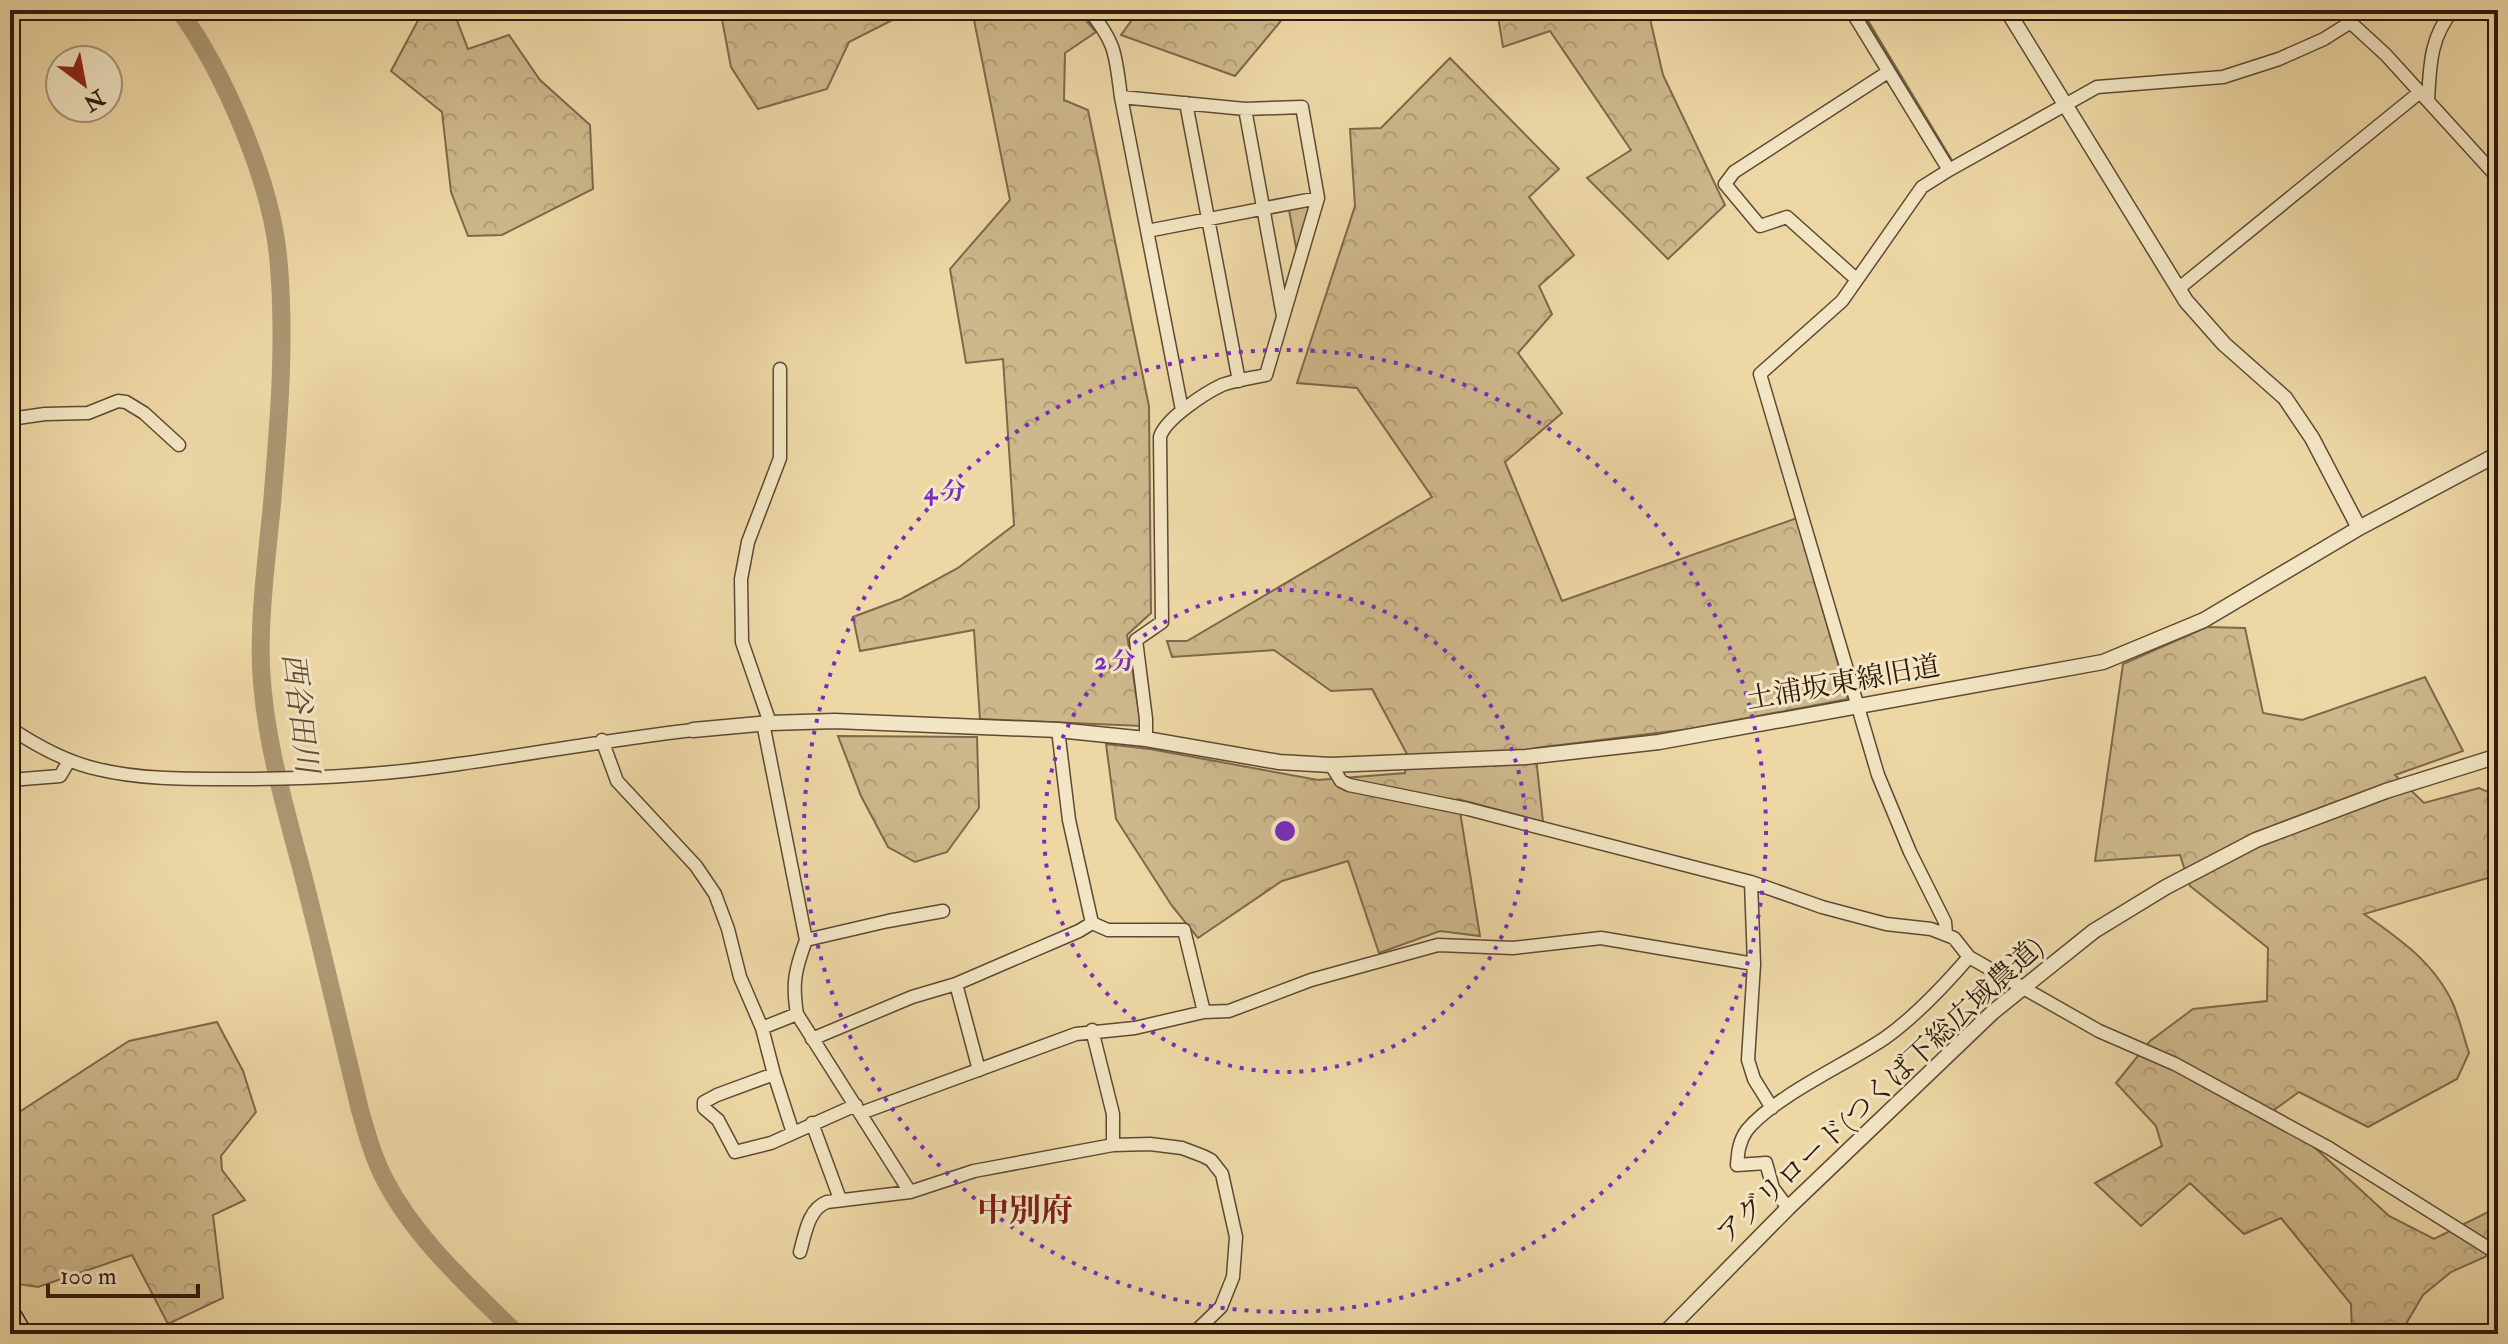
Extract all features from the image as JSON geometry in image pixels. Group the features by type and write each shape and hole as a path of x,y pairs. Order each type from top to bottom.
{"main road":[{"path":"11,1314 23,1334"}],"street":[{"path":"1089,10 1111,40 1182,410"},
{"path":"1851,10 1949,170"},
{"path":"2007,10 2178,289 2224,344 2285,398 2312,438 2359,528"},
{"path":"2337,10 2424,96 2498,178"},
{"path":"2178,289 2424,96 2431,48 2442,23 2453,10"},
{"path":"1946,934 1945,922 1910,852 1878,775 1760,374 1842,301 1855,278 1922,187 1949,170 2097,87 2223,77 2279,59 2324,39 2351,22"},
{"path":"1855,278 1787,217 1760,226 1725,184 1734,172 1888,72"},
{"path":"1121,97 1245,109 1302,107 1318,198 1266,375 1222,385 1182,410 1162,430 1162,622 1136,640 1146,739"},
{"path":"1186,103 1239,381"},
{"path":"1245,109 1284,319"},
{"path":"1147,231 1318,198"},
{"path":"780,369 780,458 748,542 741,579 742,642 767,723 806,940 794,971 797,1014 910,1192"},
{"path":"10,419 88,413 118,401 126,402 144,413 179,445"},
{"name":"土浦坂東線旧道","path":"693,730 767,723 859,722 1058,730 1146,739 1258,759 1331,765 1526,757 1659,742 2103,662 2204,620 2359,528 2498,454"},
{"path":"10,728 69,761 129,775 186,779 293,779 457,765 602,740 693,730"},
{"path":"1058,730 1069,820 1092,923"},
{"path":"602,740 617,781 696,866 715,894 740,977 762,1028 793,1133"},
{"name":"アグリロード(つくば下総広域農道)","path":"1664,1334 1788,1208 1983,1021 2094,931 2166,887 2256,840 2386,791 2498,756"},
{"path":"10,780 60,776 69,761"},
{"path":"1331,765 1341,781 1349,785 1468,809 1751,882 1822,907 1886,924 1931,929 1946,934 1954,938 1969,957 2099,1031 2175,1064 2329,1148 2498,1254"},
{"path":"1751,882 1754,964 1748,1060 1754,1079 1772,1108"},
{"path":"806,940 943,911"},
{"path":"812,1039 912,997 956,984 1092,923"},
{"path":"1092,923 1108,930 1184,930 1204,1012"},
{"path":"774,1074 704,1102 704,1108 718,1120 735,1152 771,1143 812,1123 979,1070 1060,1039 1092,1030 1159,1025 1204,1012 1229,1011 1311,980 1438,945 1513,948 1601,938 1754,964"},
{"path":"1788,1208 1773,1188 1766,1163 1737,1165 1739,1146 1747,1130 1772,1108 1887,1037 1943,987 1969,957"},
{"path":"956,984 979,1070"},
{"path":"762,1028 797,1014"},
{"path":"1092,1030 1113,1114 1113,1145"},
{"path":"812,1123 840,1199"},
{"path":"800,1252 811,1216 821,1203 910,1192 974,1171 1113,1145 1150,1144 1182,1148 1211,1160 1222,1174 1236,1237 1233,1277 1221,1307 1193,1334"}],"green space":[{"path":"428,10 453,10 468,49 509,35 540,80 590,125 593,189 502,235 468,236 451,192 442,112 391,71 422,13"},
{"path":"697,10 912,10 849,42 827,89 758,109 731,67 721,14"},
{"path":"972,10 1077,10 1096,32 1065,53 1064,100 1088,110 1149,406 1151,613 1127,635 1141,726 980,719 974,630 860,651 853,617 901,599 958,568 1014,525 1003,359 966,363 950,269 1010,200"},
{"path":"1139,10 1290,10 1235,76 1121,35"},
{"path":"1497,10 1648,10 1663,75 1725,205 1668,259 1587,178 1631,150 1550,31 1503,47"},
{"path":"1450,58 1559,169 1529,197 1574,255 1539,286 1552,314 1518,353 1562,413 1505,462 1562,601 1797,518 1848,699 1689,729 1535,748 1543,822 1458,799 1480,936 1440,931 1379,953 1348,861 1282,881 1198,938 1172,906 1116,819 1106,744 1150,749 1318,780 1405,773 1407,754 1372,689 1331,691 1274,650 1172,657 1167,641 1187,641 1432,497 1357,388 1297,383 1355,206 1350,129 1381,128"},
{"path":"1312,205 1297,253 1289,210"},
{"path":"2207,627 2245,628 2263,713 2302,720 2425,677 2463,751 2395,775 2424,803 2479,788 2498,796 2498,875 2364,914 2416,954 2446,991 2469,1053 2457,1079 2368,1127 2299,1092 2274,1110 2389,1216 2434,1239 2498,1207 2498,1251 2451,1272 2423,1295 2400,1334 2352,1334 2351,1304 2281,1218 2244,1234 2190,1183 2141,1226 2095,1183 2162,1146 2156,1126 2116,1083 2150,1041 2193,1009 2267,1001 2268,948 2190,886 2180,855 2095,861 2123,664"},
{"path":"838,736 977,737 979,808 947,852 915,862 888,847 861,796"},
{"path":"217,1022 243,1071 256,1112 221,1156 222,1170 245,1200 213,1215 223,1298 168,1324 132,1255 38,1287 10,1283 10,1118 129,1041"}],"waterway":[{"name":"西谷田川","path":"179,10 212,64 242,127 265,193 278,255 281,380 261,626 263,693 276,772 360,1110 381,1171 412,1223 445,1262 517,1334"},
{"path":"1861,10 1953,163"}],"district":[{"name":"中別府","path":"1025,1211"}]}
